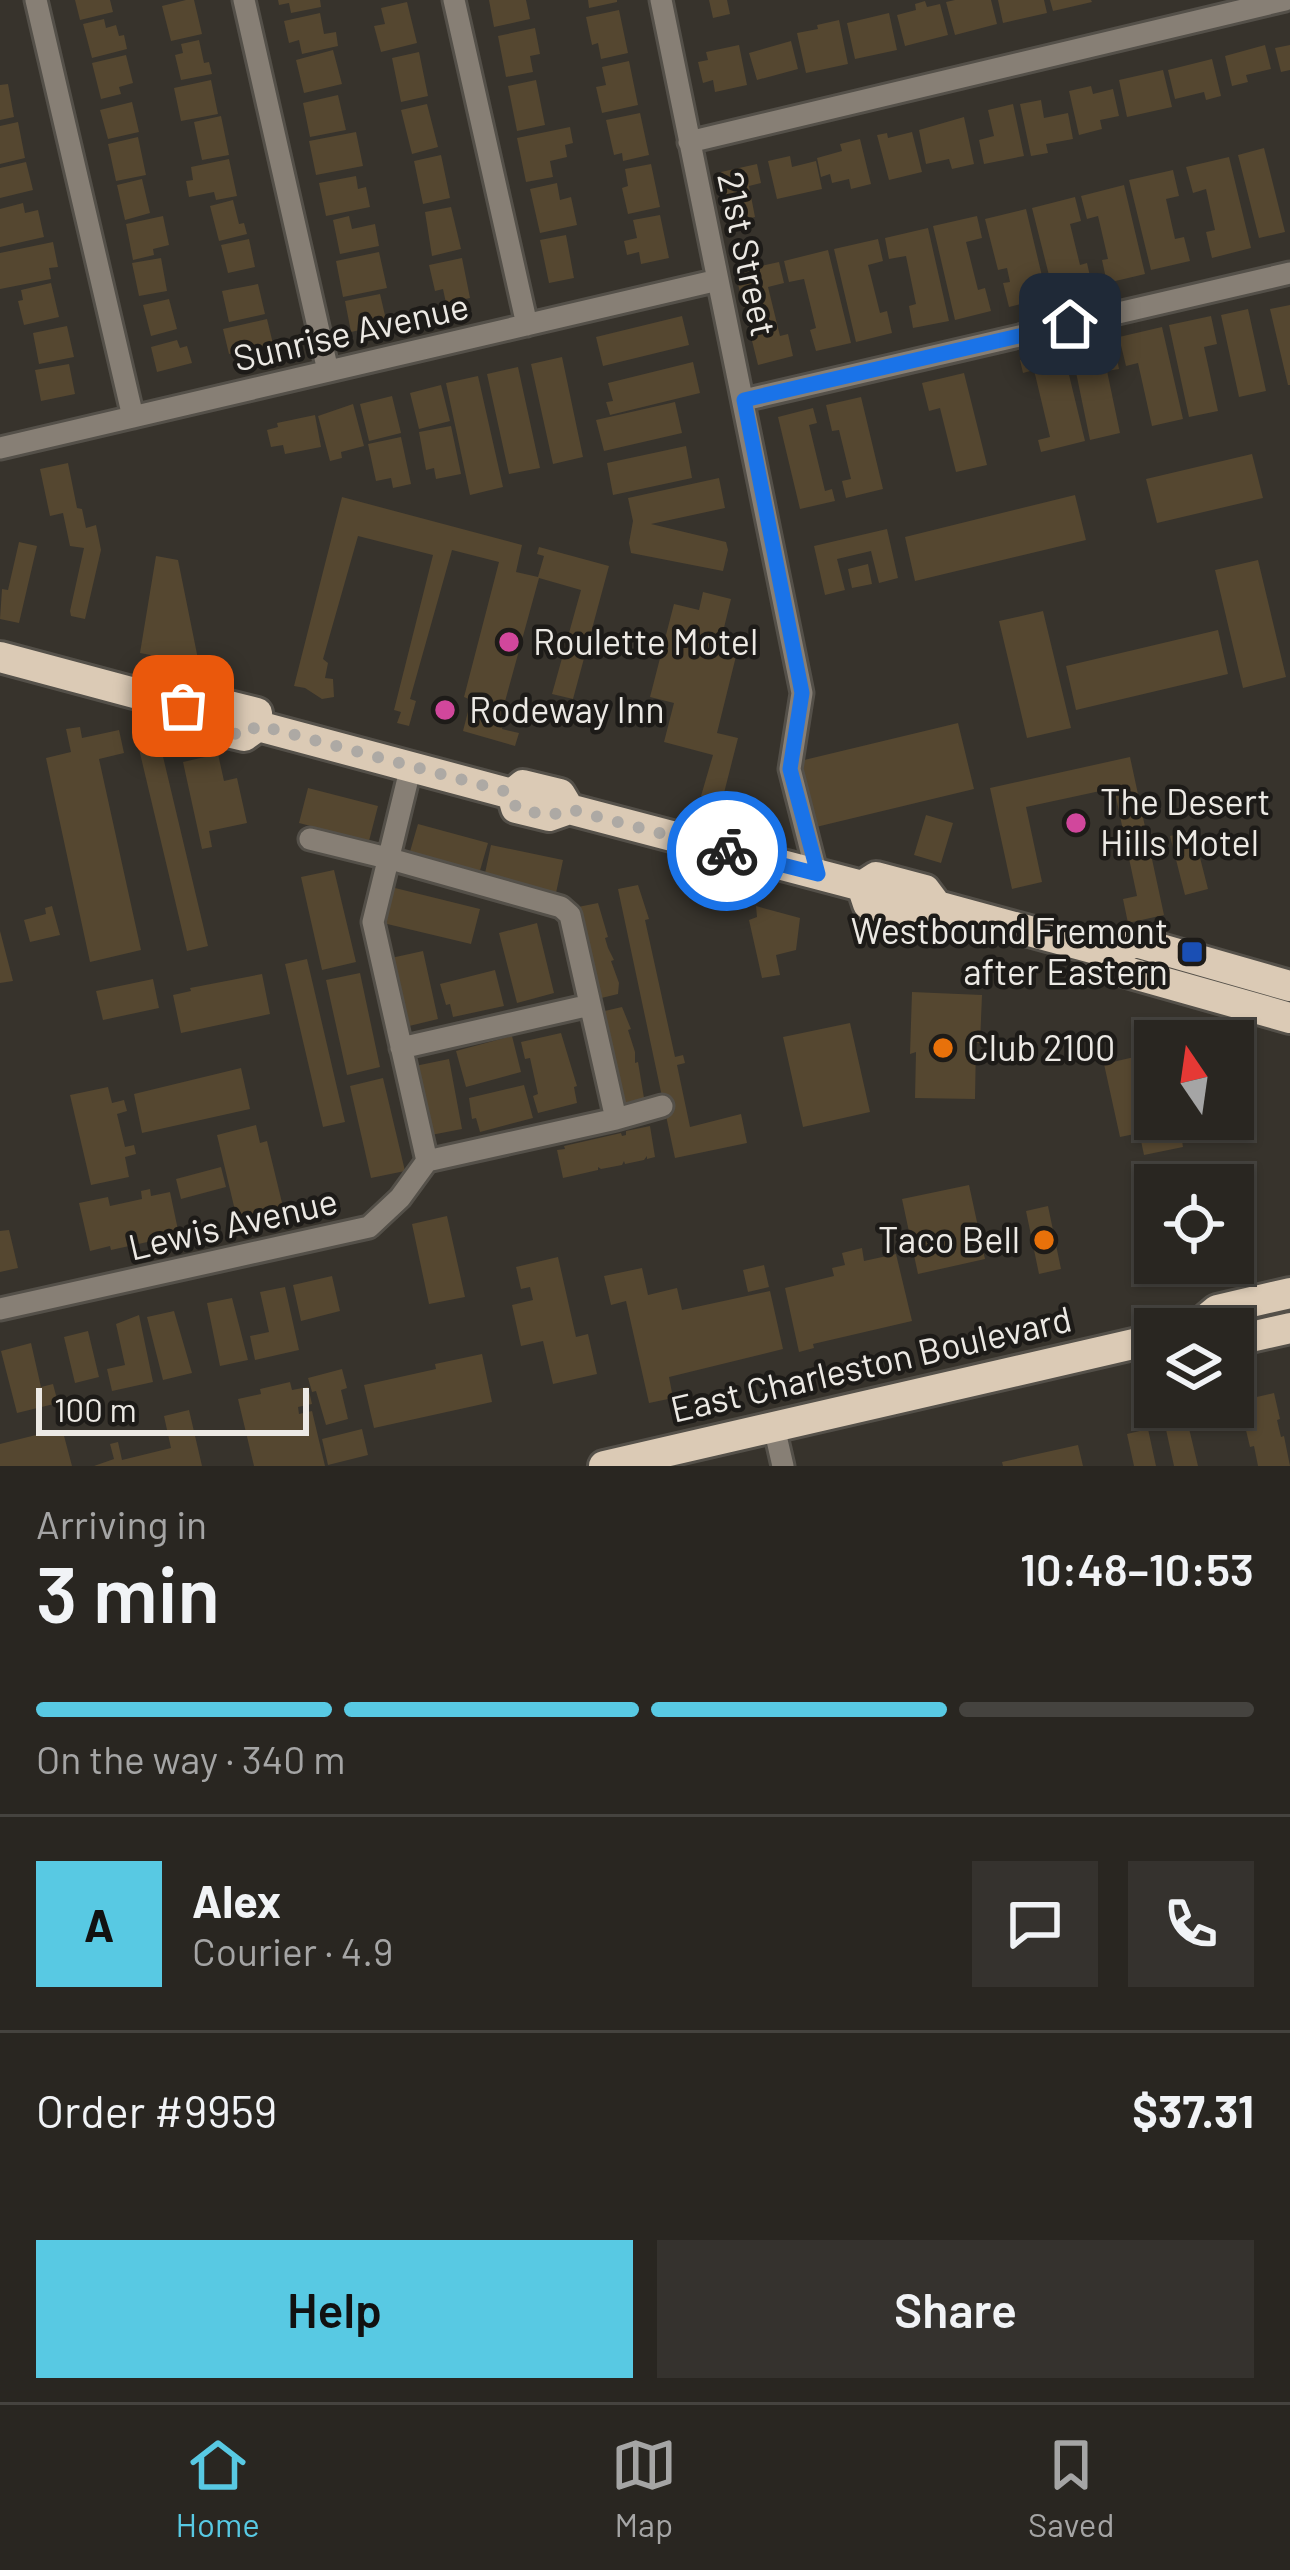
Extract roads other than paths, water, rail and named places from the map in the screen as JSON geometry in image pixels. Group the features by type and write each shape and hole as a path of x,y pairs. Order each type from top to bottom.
{"main road":[{"path":"0,657 183,706 193,697 257,713 258,725 512,794 516,808 549,816 569,809 862,886 876,877 925,890 937,906 1107,952 1127,972 1290,1018"},
{"path":"1107,952 1136,943 1290,986"},
{"path":"1226,1308 1290,1293"},
{"path":"1254,1336 1290,1328"},
{"name":"East Charleston Boulevard","path":"604,1466 1134,1344"}],"street":[{"path":"36,0 133,417"},
{"path":"244,0 328,371"},
{"path":"454,0 526,325"},
{"name":"21st Street","path":"661,0 802,693 790,769 818,874"},
{"path":"689,142 1285,0"},
{"path":"744,400 1290,273"},
{"name":"Sunrise Avenue","path":"0,448 718,280"},
{"path":"412,766 373,922 428,1161 662,1106"},
{"path":"310,839 561,908 569,915 616,1119"},
{"path":"401,1048 590,1005"},
{"name":"Lewis Avenue","path":"0,1309 369,1227 400,1198 428,1161"},
{"path":"774,1427 783,1466"}],"place":[{"name":"Roulette Motel","path":"509,642"},
{"name":"Rodeway Inn","path":"445,710"},
{"name":"The Desert Hills Motel","path":"1076,823"},
{"name":"Westbound Fremont after Eastern","path":"1192,952"},
{"name":"Club 2100","path":"943,1048"},
{"name":"Taco Bell","path":"1044,1240"}]}
